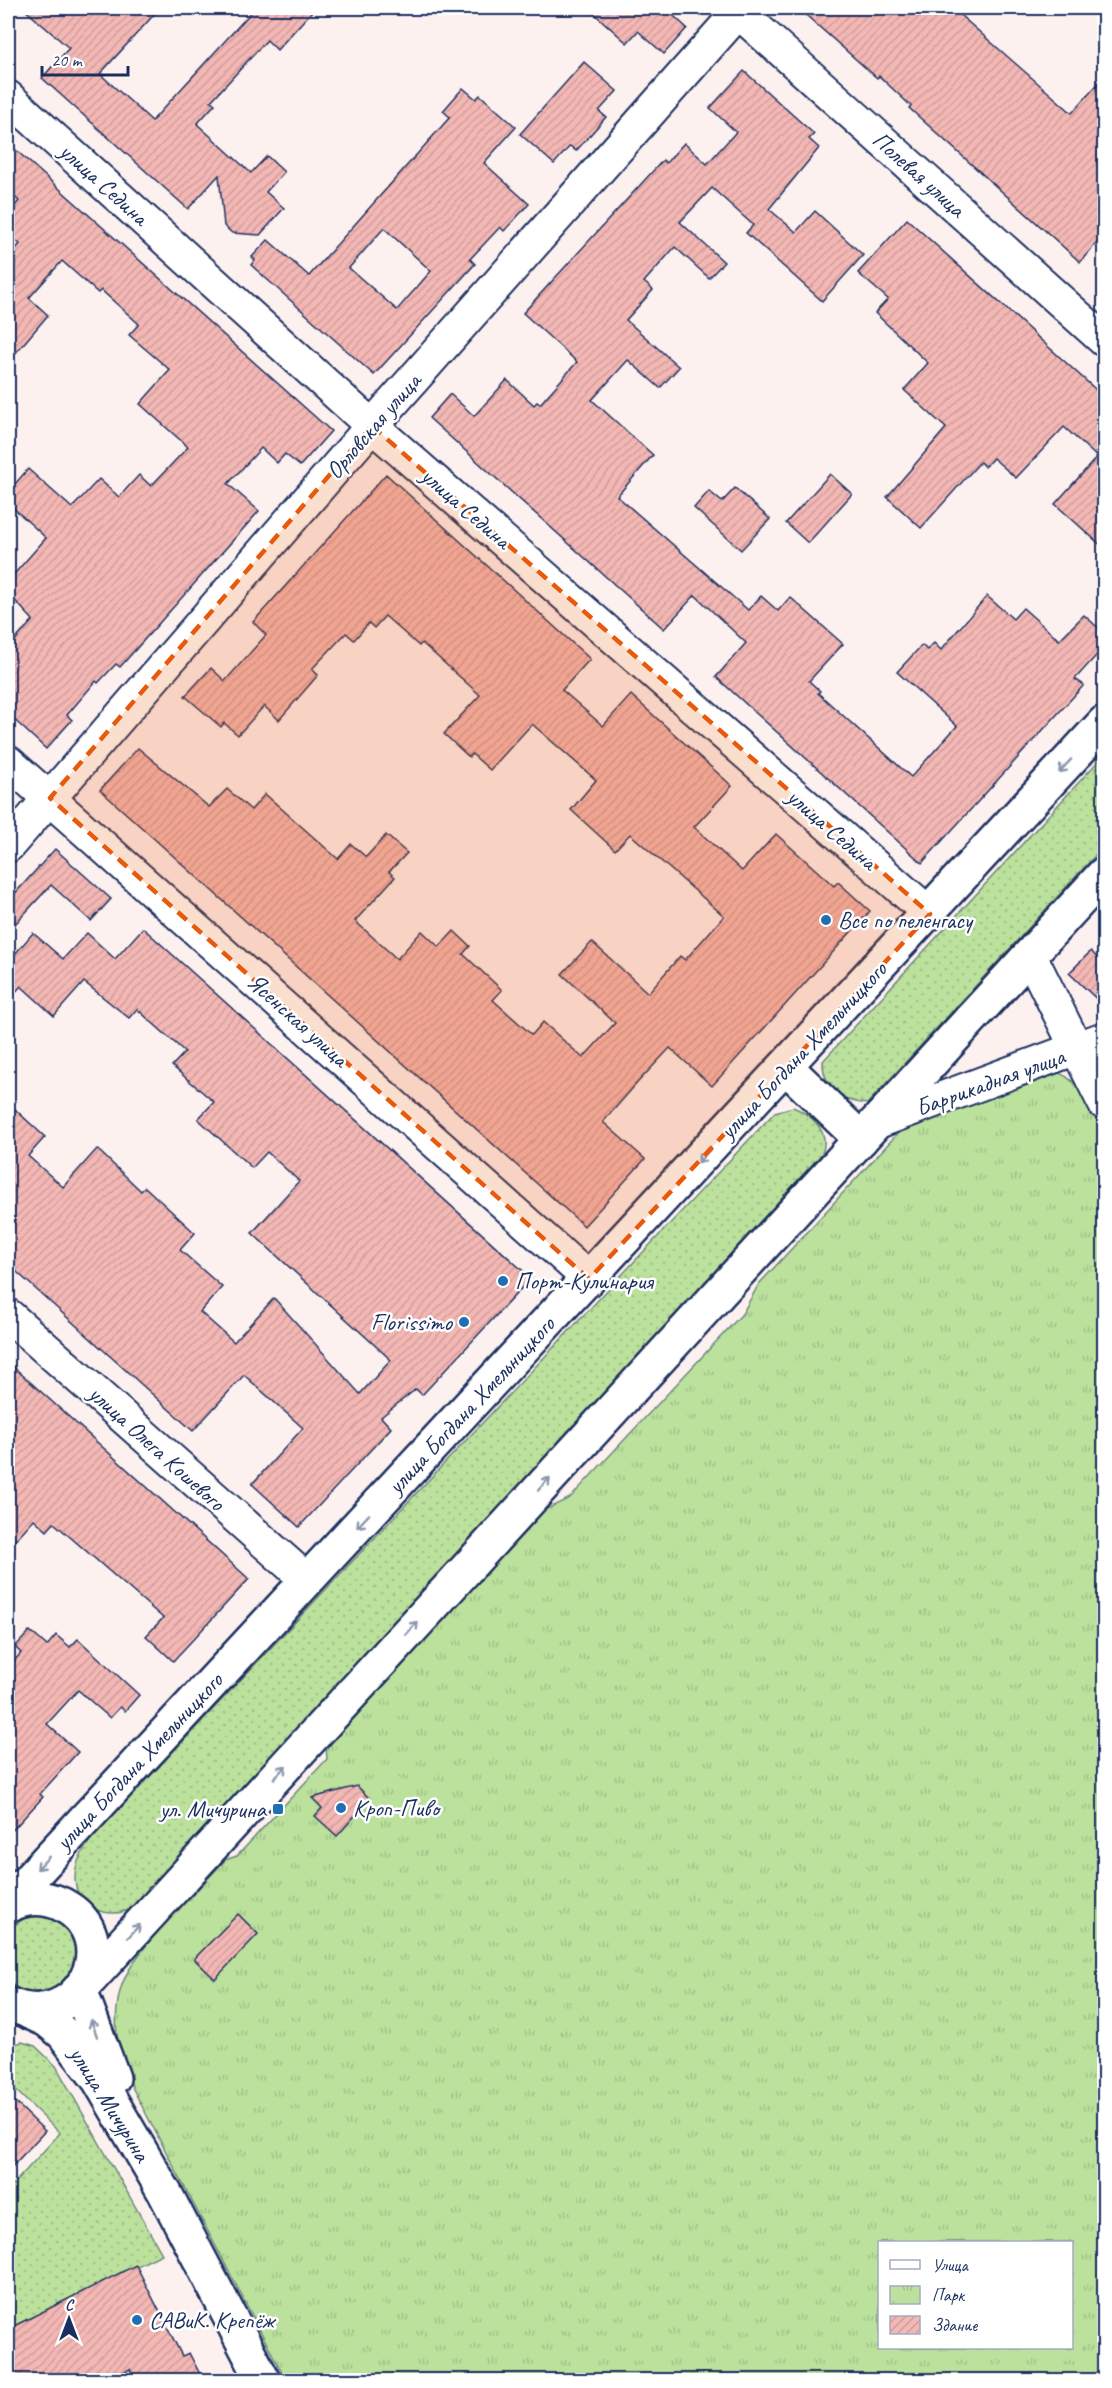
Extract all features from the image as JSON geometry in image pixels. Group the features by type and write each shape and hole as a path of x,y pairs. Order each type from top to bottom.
{"main road":[{"name":"улица Богдана Хмельницкого","path":"10,1895 787,1068 1104,723"},
{"path":"15,2011 57,2007 80,1989 1104,874"},
{"path":"787,1068 868,1131"},
{"path":"10,1895 27,1899 46,1899 64,1906 79,1918 89,1935 93,1954 90,1973 80,1989"},
{"name":"улица Мичурина","path":"80,1989 110,2071 157,2179"},
{"name":"улица Мичурина","path":"15,2011 55,2026 77,2048 99,2080 157,2179 263,2380"}],"street":[{"name":"Полевая улица","path":"738,9 1104,340"},
{"name":"Орловская улица","path":"8,846 738,9"},
{"name":"улица Седина","path":"8,98 372,426 930,914"},
{"name":"Ясенская улица","path":"8,762 589,1279"},
{"path":"1030,955 1091,1044 1104,1103"},
{"name":"Баррикадная улица","path":"868,1131 1091,1044"},
{"name":"улица Олега Кошевого","path":"8,1316 307,1580"}],"highlighted area":[{"path":"372,426 930,914 589,1279 50,798"}],"green space":[{"path":"1104,755 1104,846 867,1104 850,1100 836,1092 826,1078 823,1061"},
{"path":"1048,1069 1069,1079 1084,1094 1104,1135 1104,2380 286,2380 133,2089 121,2057 117,2037 118,2003 125,1978 138,1956 161,1928 225,1860 237,1856 327,1759 326,1745 540,1512 570,1498 742,1314 759,1284 900,1131 911,1123"},
{"path":"793,1107 814,1120 819,1126 824,1140 821,1155 133,1908 114,1913 95,1909 87,1904 80,1897 76,1888 75,1872 80,1857 91,1839 775,1112"},
{"path":"38,1916 61,1924 73,1938 75,1955 70,1972 59,1985 44,1993 26,1992 8,1980 8,1930 25,1918"},
{"path":"22,2042 35,2046 56,2066 162,2254 8,2329 8,2190 60,2133 8,2083 8,2046"}],"building":[{"path":"23,8 160,8 100,74 152,121 255,8 315,8 277,50 267,40 211,101 215,104 197,124 251,173 267,156 284,172 266,192 284,208 260,235 232,233 224,226 219,175 188,209 42,78 69,48"},
{"path":"588,8 665,8 687,28 664,54 638,31 627,43"},
{"path":"798,8 952,8 1072,113 1104,77 1104,235 1080,262 909,108 911,106 879,76 877,78"},
{"path":"584,62 617,91 599,111 606,117 576,151 570,146 554,164 520,134"},
{"path":"744,71 814,134 809,139 819,148 769,209 796,232 815,211 863,255 822,301 746,233 753,225 712,188 680,222 724,262 709,278 675,247 644,282 653,290 626,320 679,367 660,388 628,360 592,400 653,455 617,496 748,610 761,596 778,611 790,597 843,644 809,681 820,691 818,693 911,777 957,726 897,672 922,645 927,650 934,643 941,650 987,596 1013,619 1023,608 1059,640 1084,615 1104,633 1104,647 1075,679 1084,685 922,863 716,677 746,643 695,595 664,629 429,418 450,394 474,416 507,380 534,405 537,402 540,404 577,362 523,313 663,160 666,163 684,143 707,164 736,132 710,108"},
{"path":"463,88 476,99 480,95 516,127 484,163 529,204 504,231 500,227 470,259 475,264 374,375 251,265 255,260 252,257 268,240 309,276 450,117 443,111","holes":["384,228 431,271 397,310 349,268"]},
{"path":"8,143 331,431 300,466 285,454 277,463 261,448 228,484 259,511 120,667 116,664 98,683 96,681 67,715 72,720 46,749 8,714 8,648 33,620 8,593 8,581 46,538 8,503 8,492 28,469 72,508 99,479 119,497 139,475 151,486 188,447 140,404 170,370 129,335 139,324 101,290 98,293 62,261 29,298 48,315 8,362 8,258 20,244 8,234 8,214 19,201 8,191"},
{"path":"907,219 1104,397 1104,548 1055,504 1097,457 1064,427 1016,478 993,458 985,467 980,462 921,528 887,497 946,428 904,390 928,363 875,313 888,299 858,273"},
{"path":"386,474 590,659 562,690 603,726 631,695 732,786 694,827 742,871 776,834 834,886 838,882 870,911 712,1086 670,1048 638,1082 603,1122 645,1159 584,1226 100,790 138,748 209,807 227,789 251,810 265,794 338,859 351,844 366,857 386,835 407,853 389,872 395,877 355,921 397,959 422,931 439,947 454,931 470,946 463,954 502,990 493,1000 532,1035 543,1022 583,1058 615,1023 562,974 592,942 648,993 680,956 685,960 724,916 630,834 615,850 571,810 596,780 532,724 490,770 472,754 469,757 444,734 480,695 422,643 419,646 385,616 374,628 369,623 354,640 346,633 312,669 318,675 279,720 264,706 238,735 224,723 221,727 185,696 211,668 225,681 266,635 253,622"},
{"path":"830,474 852,494 808,543 786,523"},
{"path":"735,488 770,519 741,550 694,508 709,491 722,502"},
{"path":"55,849 111,899 91,921 51,885 16,923 8,916 8,901"},
{"path":"143,928 531,1278 422,1395 416,1389 381,1417 391,1428 299,1527 252,1484 303,1428 244,1375 193,1431 8,1264 8,1103 45,1137 28,1156 63,1187 97,1149 141,1191 145,1187 195,1233 180,1250 222,1287 200,1312 234,1342 274,1298 360,1394 391,1360 252,1233 299,1181 267,1152 252,1168 198,1119 214,1102 172,1066 185,1052 137,1009 129,1018 84,982 54,1016 21,986 8,1000 8,962 33,933 63,959 87,933 115,959"},
{"path":"1091,951 1104,965 1104,1006 1069,973"},
{"path":"8,1362 249,1579 173,1661 146,1636 163,1618 54,1523 47,1531 34,1519 8,1548"},
{"path":"30,1631 47,1646 56,1635 70,1647 78,1639 139,1695 125,1711 120,1707 110,1718 78,1690 47,1724 78,1752 40,1794 43,1797 8,1835 8,1668 21,1653 15,1647"},
{"path":"357,1786 370,1799 337,1836 315,1816 322,1808 312,1798"},
{"path":"238,1914 258,1934 215,1979 194,1959"},
{"path":"8,2095 45,2131 8,2171"},
{"path":"136,2265 182,2356 189,2353 203,2380 135,2380 130,2369 107,2380 8,2380 8,2329"}],"place":[{"name":"Все по пеленгасу","path":"826,920"},
{"name":"Порт-Кулинария","path":"503,1281"},
{"name":"Florissimo","path":"464,1322"},
{"name":"Кроп-Пиво","path":"341,1808"},
{"name":"ул. Мичурина","path":"278,1809"},
{"name":"САВиК. Крепёж","path":"137,2320"}]}
